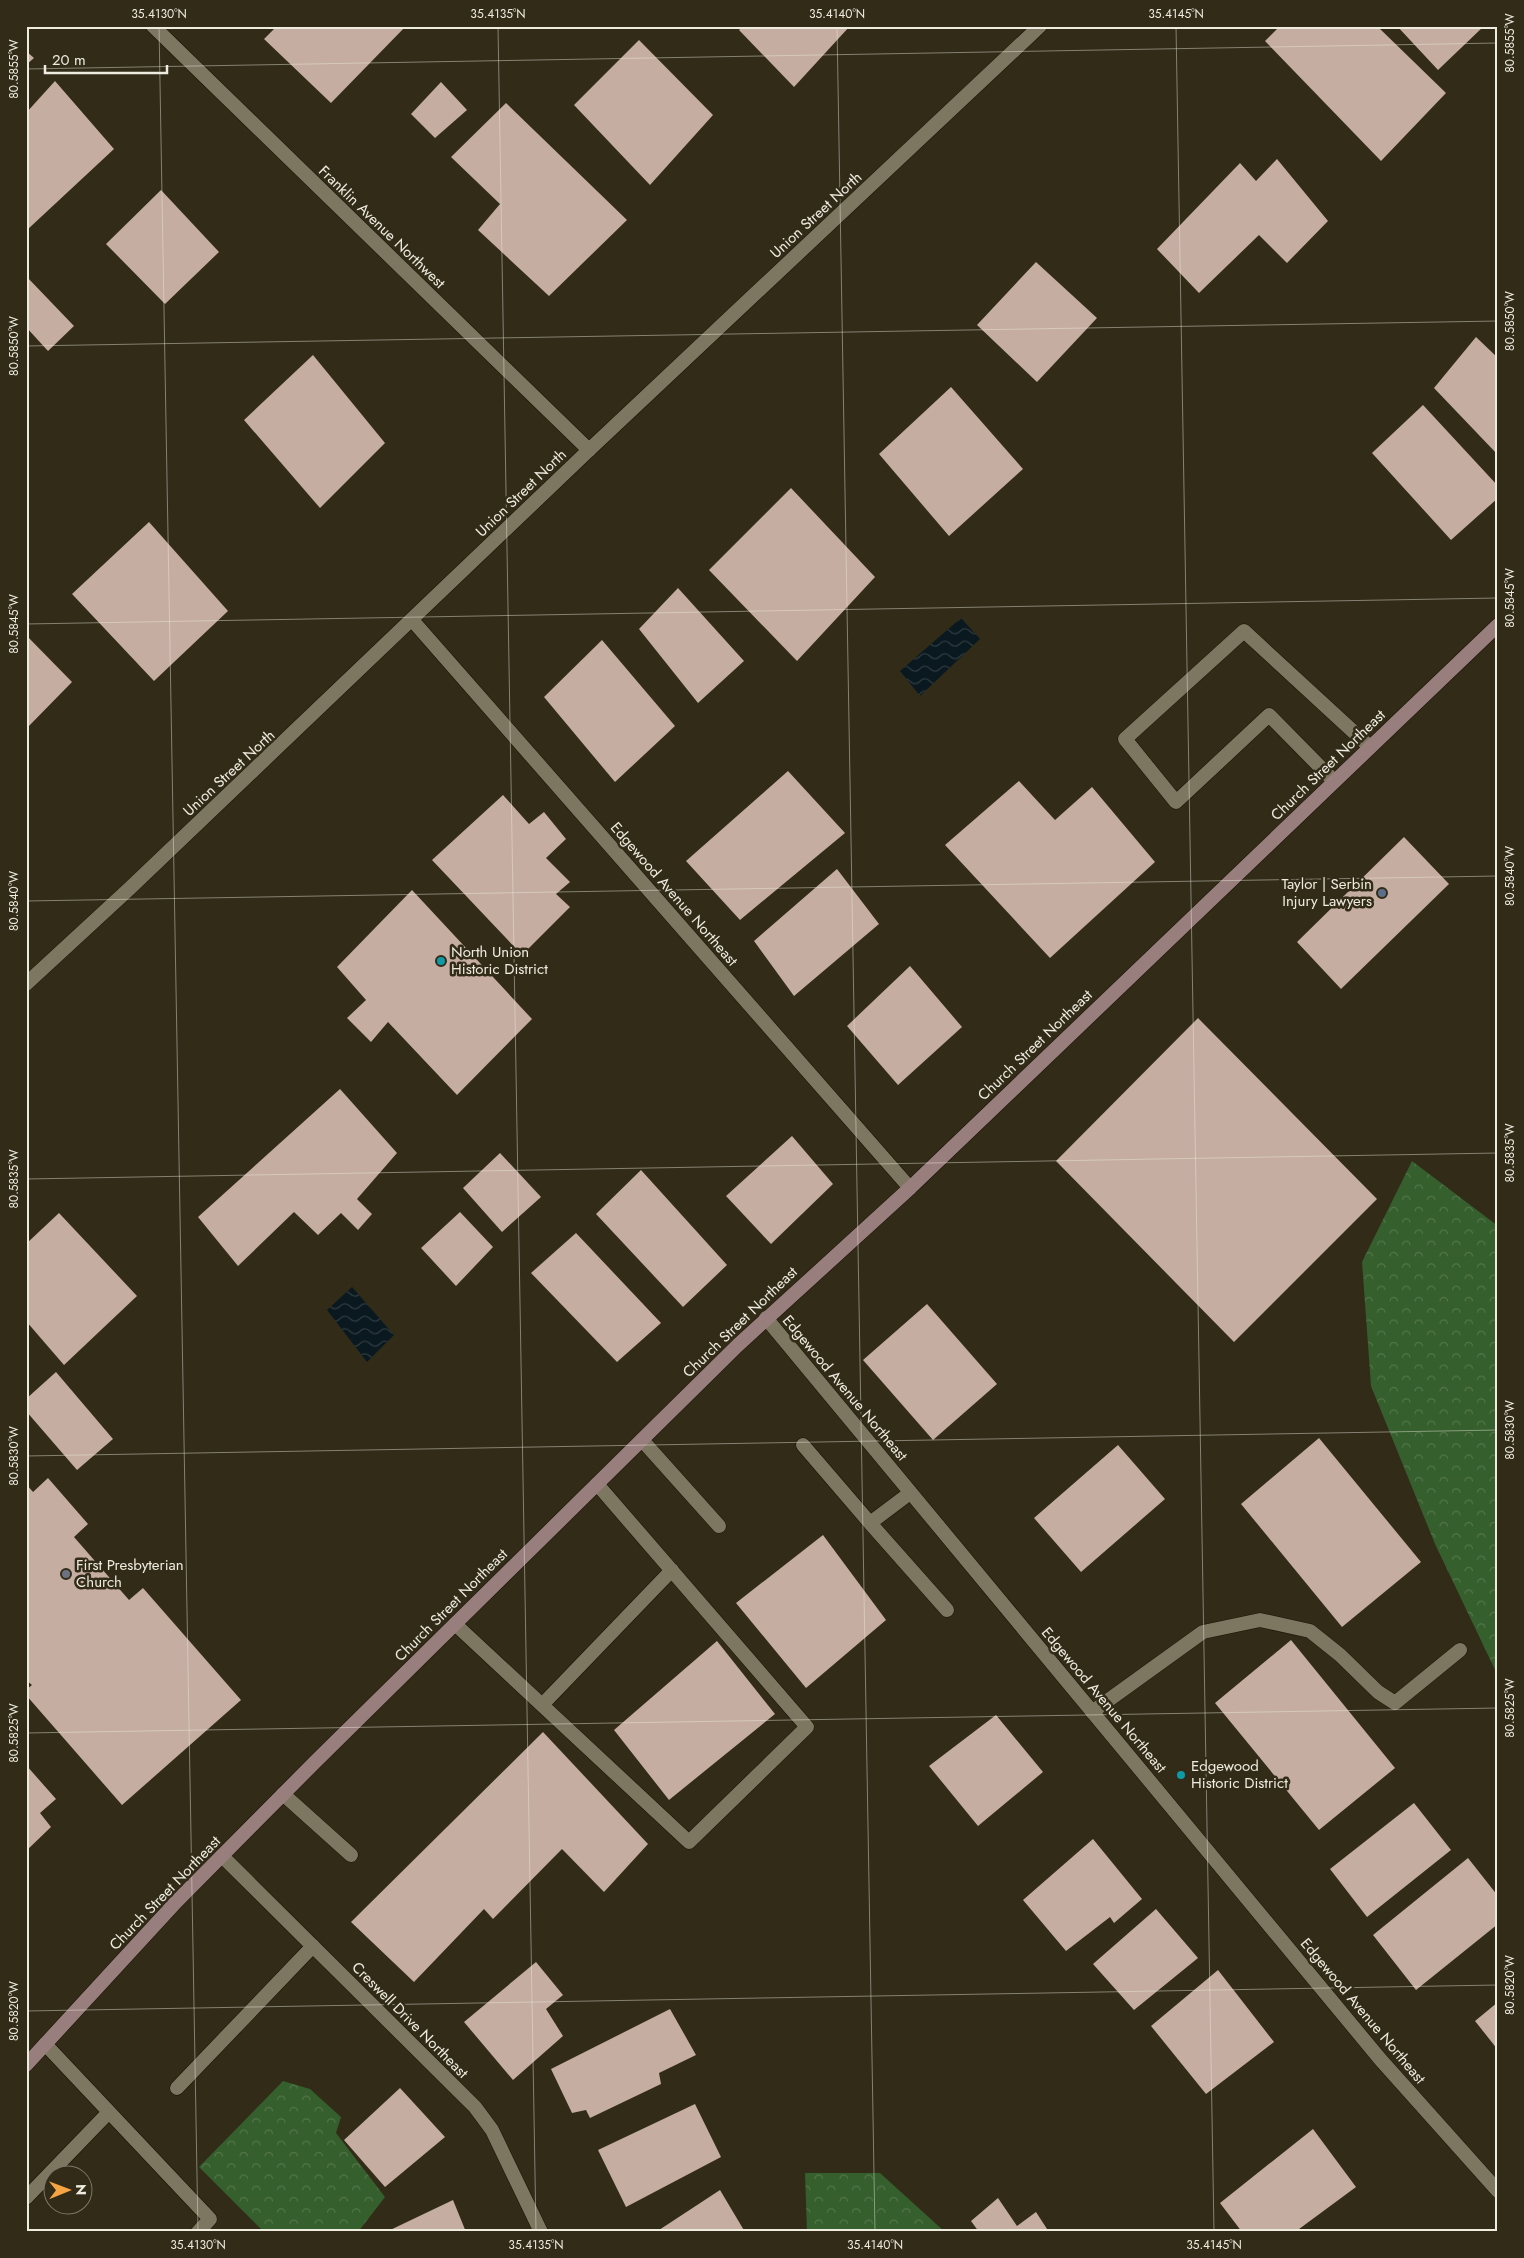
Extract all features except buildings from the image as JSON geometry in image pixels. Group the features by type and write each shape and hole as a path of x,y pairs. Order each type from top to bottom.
{"main road":[{"name":"Church Street Northeast","path":"26,2065 222,1856 283,1794 766,1318 910,1188 1498,624"}],"street":[{"name":"Franklin Avenue Northwest","path":"153,26 589,450"},
{"name":"Union Street North","path":"26,984 413,621 589,450 1040,26"},
{"name":"Edgewood Avenue Northeast","path":"413,621 910,1188"},
{"path":"1334,781 1269,715 1176,802 1125,740 1244,631 1370,747"},
{"name":"Edgewood Avenue Northeast","path":"766,1318 1380,2059 1498,2191"},
{"path":"642,1440 719,1526"},
{"path":"803,1445 947,1610"},
{"path":"455,1624 689,1842 808,1727 597,1484"},
{"path":"870,1523 910,1493"},
{"path":"542,1705 672,1570"},
{"path":"1092,1712 1203,1632 1260,1620 1310,1631 1378,1692 1394,1703 1460,1650"},
{"path":"283,1794 351,1855"},
{"name":"Creswell Drive Northeast","path":"222,1856 475,2107 492,2130 542,2232"},
{"path":"177,2088 312,1946"},
{"path":"45,2044 210,2219 198,2232"},
{"path":"26,2198 109,2112"}],"green space":[{"path":"1412,1161 1498,1226 1498,1676 1435,1544 1371,1386 1362,1262"},
{"path":"283,2081 310,2089 341,2117 336,2133 385,2197 358,2232 264,2232 199,2167"},
{"path":"805,2173 880,2173 945,2232 807,2232"}],"water":[{"path":"961,618 980,639 920,696 900,671"},
{"path":"352,1287 394,1335 367,1362 327,1310"}],"place":[{"name":"Taylor | Serbin Injury Lawyers","path":"1382,893"},
{"name":"North Union Historic District","path":"441,961"},
{"name":"First Presbyterian Church","path":"66,1574"},
{"name":"Edgewood Historic District","path":"1181,1775"}]}
